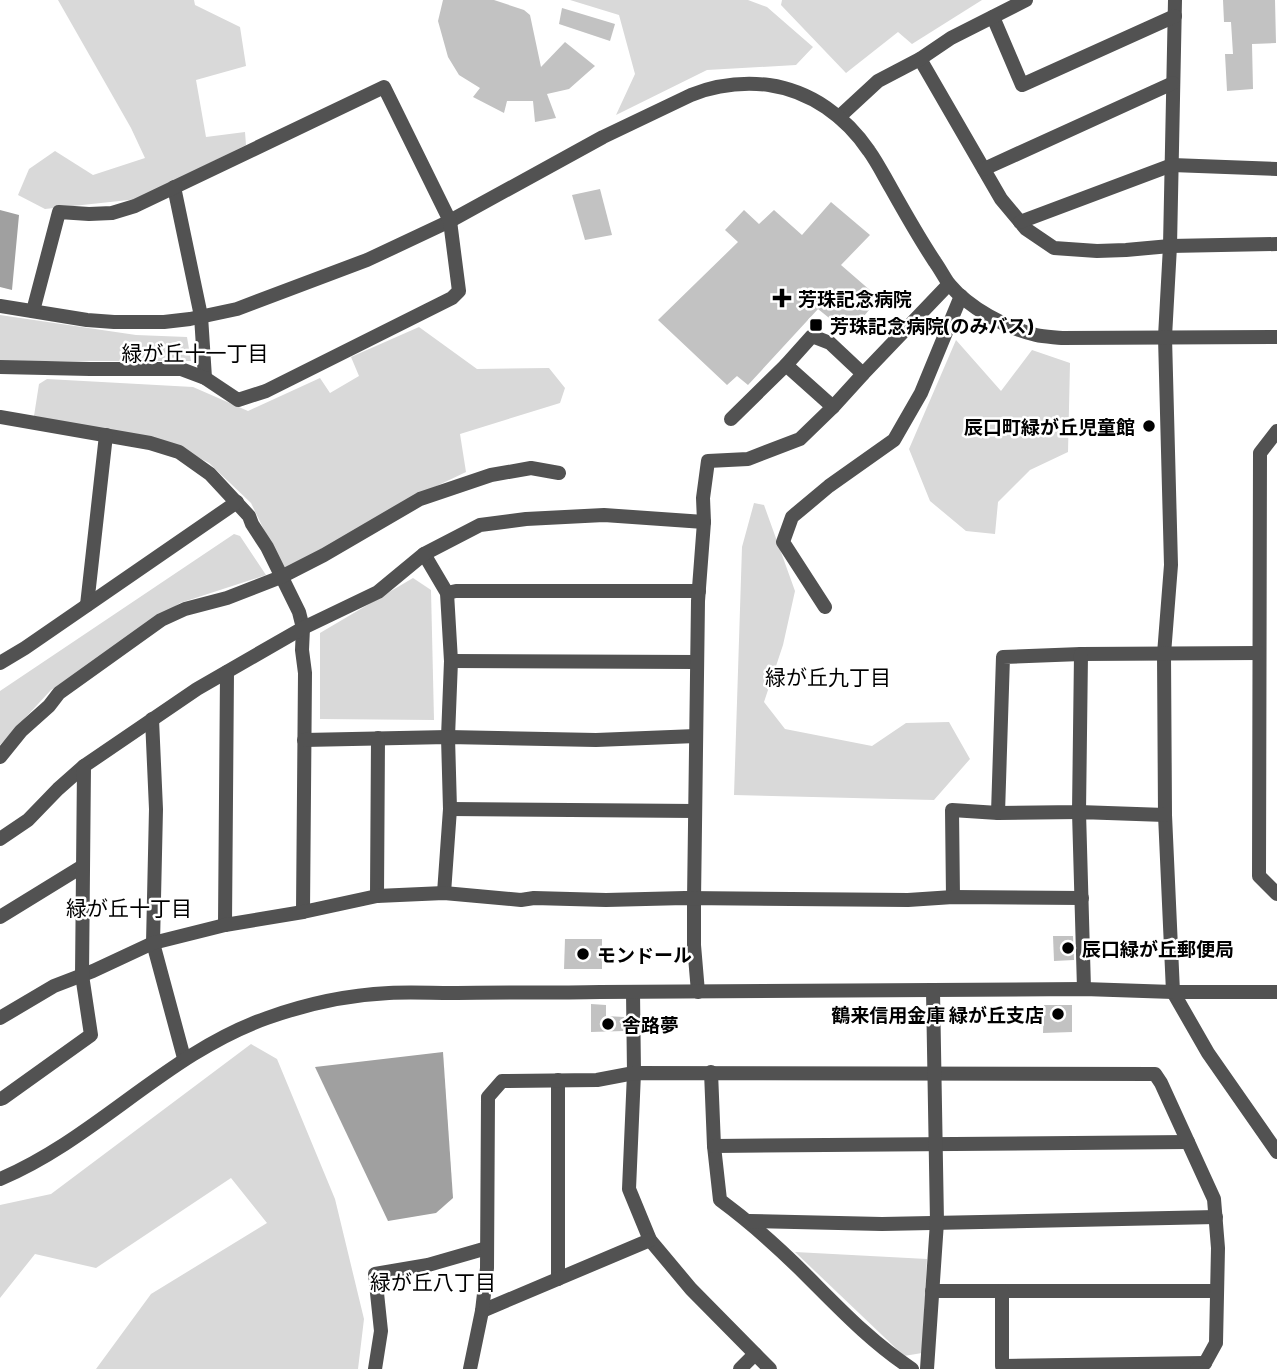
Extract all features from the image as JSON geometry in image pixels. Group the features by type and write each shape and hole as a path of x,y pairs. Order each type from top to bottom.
{"street":[{"path":"839,117 878,81 920,60 951,38 1026,0"},
{"path":"1175,0 1170,246 1165,337 1171,565 1164,654 1165,815 1173,992 1208,1053 1277,1152"},
{"path":"993,17 1022,85 1175,16"},
{"path":"920,60 1001,198 1026,229 1054,248 1116,251 1170,246 1277,244"},
{"path":"0,306 114,322 164,322 237,309 367,260 450,221 604,137 705,89 754,83 795,91 839,117 871,153 924,245 950,284 972,305 1007,326 1037,335 1062,338 1277,337"},
{"path":"984,169 1174,83"},
{"path":"0,367 181,369 205,378 237,400 266,391 452,298 459,291 450,221 384,87 135,206 112,213 59,212 33,311"},
{"path":"1020,222 1172,165 1277,169"},
{"path":"174,187 201,316 205,378"},
{"path":"698,992 694,945 697,662 703,498 708,461 748,459 800,439 950,284"},
{"path":"825,607 783,542 792,517 829,486 894,440 921,393 961,296"},
{"path":"731,419 812,336 830,343 863,374"},
{"path":"786,365 833,407"},
{"path":"0,416 150,443 179,452 211,474 237,502 267,547 299,612 303,628 303,912"},
{"path":"1277,431 1260,453 1259,653 1259,876 1277,894"},
{"path":"86,605 106,435"},
{"path":"0,757 21,731 59,693 161,620 185,608 227,598 281,577 420,499 491,475 531,468 559,473"},
{"path":"0,663 237,502"},
{"path":"0,839 28,820 84,766 197,689 303,628 378,592 425,554 480,525 526,519 604,515 704,522"},
{"path":"425,554 447,593 451,661 448,737 450,809 444,893"},
{"path":"447,593 699,591"},
{"path":"998,813 1003,657 1259,653"},
{"path":"1081,654 1079,812 1084,989"},
{"path":"451,661 697,662"},
{"path":"225,925 227,672"},
{"path":"152,719 156,809 153,943 184,1058"},
{"path":"303,740 448,737 596,740 696,736"},
{"path":"377,897 378,738"},
{"path":"0,1099 91,1035 82,975 84,766"},
{"path":"450,809 695,811"},
{"path":"953,897 952,810 1165,815"},
{"path":"0,917 83,866"},
{"path":"0,1018 54,986 153,943 225,925 377,897 444,893 521,900 1082,898"},
{"path":"0,1179 43,1159 135,1096 184,1058 212,1042 306,1004 348,997 387,993 1084,989 1277,992"},
{"path":"927,1369 937,1222 933,991"},
{"path":"634,992 629,1189 650,1240 691,1289 770,1369"},
{"path":"710,1072 720,1200 749,1222 856,1325 888,1353 912,1369"},
{"path":"470,1369 482,1311 487,1268 488,1097 502,1081 597,1080 634,1073 710,1072 1155,1074 1214,1199 1218,1248 1216,1343 1201,1366 1002,1366 1002,1291"},
{"path":"558,1080 558,1279"},
{"path":"714,1146 1188,1142"},
{"path":"749,1222 882,1224 1216,1217"},
{"path":"482,1311 650,1240"},
{"path":"375,1369 380,1331 375,1274 428,1265 487,1248"},
{"path":"932,1291 1217,1291"},
{"path":"740,1369 755,1354"}],"shaded area":[{"path":"58,0 194,0 195,5 240,27 246,66 196,80 206,137 245,132 246,145 138,199 45,209 18,195 29,169 55,151 93,175 145,158 131,128"},
{"path":"570,0 748,0 767,7 813,47 796,65 707,70 616,115 635,74 619,15"},
{"path":"782,0 982,0 912,44 898,32 846,73 781,5"},
{"path":"0,210 19,215 12,290 0,287"},
{"path":"0,315 136,335 187,337 191,361 0,361"},
{"path":"419,327 477,369 549,368 565,388 560,403 460,434 466,472 422,493 284,571 251,503 209,463 178,447 34,416 39,384 47,379 193,387 248,411 320,378 330,393 359,376 351,357"},
{"path":"956,340 1001,391 1032,350 1070,363 1068,452 1030,470 998,502 995,534 966,531 930,501 909,449"},
{"path":"754,503 764,505 795,591 783,645 764,702 785,729 872,746 906,723 949,722 970,759 934,800 734,795 742,547"},
{"path":"234,534 240,536 266,575 180,603 51,690 0,745 0,691"},
{"path":"413,578 431,590 434,720 320,719 320,633"},
{"path":"251,1044 277,1059 335,1199 364,1319 358,1369 96,1369 151,1294 267,1223 231,1178 96,1268 35,1254 0,1298 0,1205 51,1194"},
{"path":"443,1052 453,1198 436,1213 388,1221 315,1067"},
{"path":"795,1252 927,1259 922,1353 904,1356"}],"building":[{"path":"443,0 494,0 524,10 530,15 541,67 565,42 595,66 569,89 547,94 556,118 535,122 533,101 507,101 504,113 473,97 480,88 459,75 448,57 438,21"},
{"path":"1223,0 1275,0 1276,43 1252,44 1253,89 1227,91 1225,54 1233,54 1231,22 1224,22"},
{"path":"562,8 615,24 610,41 559,24"},
{"path":"600,189 612,235 585,240 572,195"},
{"path":"831,202 870,235 841,265 879,298 849,334 818,309 748,385 737,376 727,385 658,320 738,242 725,230 744,210 759,224 774,210 802,235"},
{"path":"1053,936 1073,936 1074,960 1054,961"},
{"name":"モンドール","path":"565,939 602,939 602,969 564,969"},
{"name":"舎路夢","path":"591,1004 606,1005 606,1016 624,1017 624,1031 591,1032"},
{"name":"鶴来信用金庫 緑が丘支店","path":"1044,1005 1072,1005 1072,1032 1043,1033"}],"place":[{"name":"芳珠記念病院","path":"782,298"},
{"name":"芳珠記念病院(のみバス)","path":"816,325"},
{"name":"辰口町緑が丘児童館","path":"1149,426"},
{"name":"辰口緑が丘郵便局","path":"1068,948"},
{"name":"モンドール","path":"583,954"},
{"name":"鶴来信用金庫 緑が丘支店","path":"1058,1014"},
{"name":"舎路夢","path":"608,1024"}],"district":[{"name":"緑が丘十一丁目","path":"195,352"},
{"name":"緑が丘九丁目","path":"828,676"},
{"name":"緑が丘十丁目","path":"129,907"},
{"name":"緑が丘八丁目","path":"433,1281"}]}
